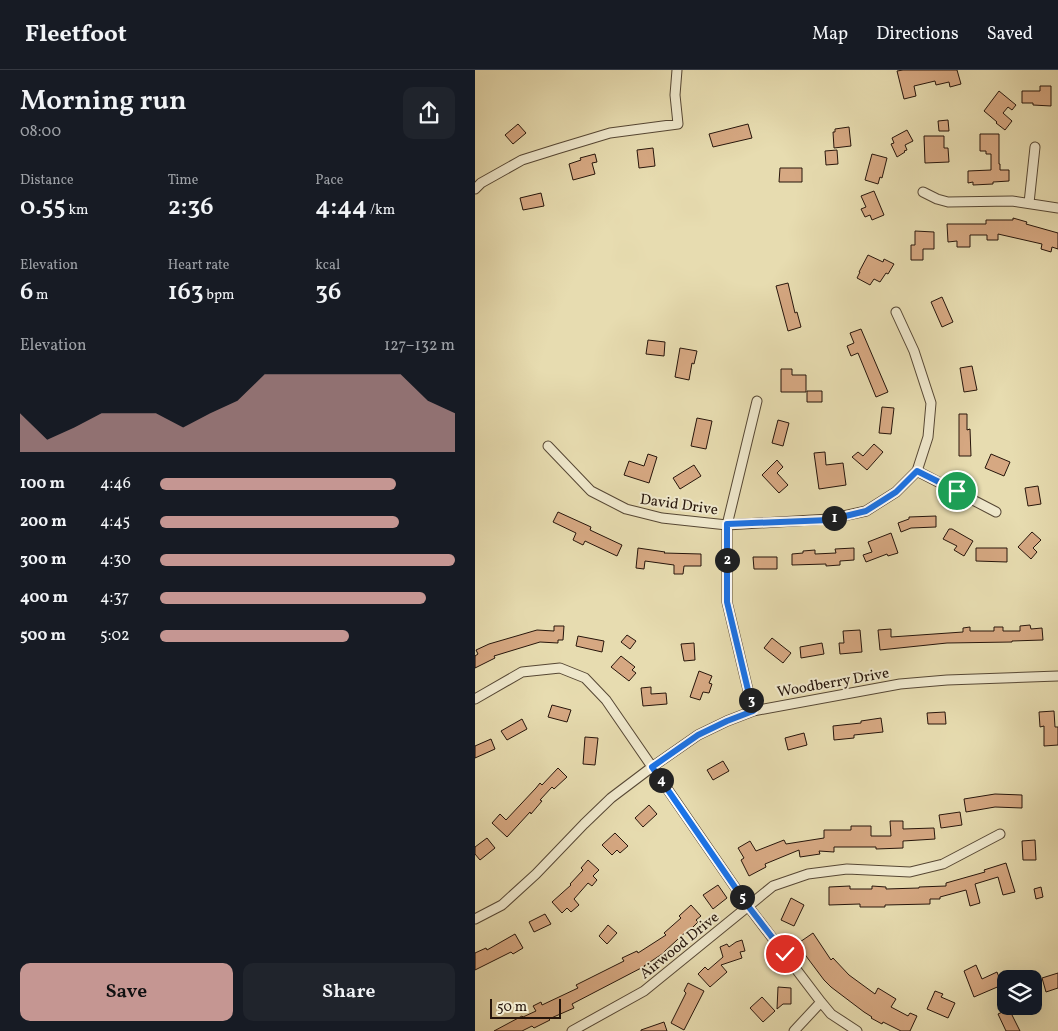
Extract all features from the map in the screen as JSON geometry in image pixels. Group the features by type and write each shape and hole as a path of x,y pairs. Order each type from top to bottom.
{"street":[{"path":"475,188 522,160 531,157 610,133 678,124 675,95 677,70"},
{"path":"1029,203 1035,147"},
{"path":"923,192 937,199 952,202 992,200 1058,208"},
{"name":"David Drive","path":"548,446 591,491 626,510 661,518 727,524 829,520 866,511 896,492 917,471 928,437 931,403 914,351 896,312"},
{"path":"753,711 727,602 727,524 757,402"},
{"path":"917,471 997,512"},
{"path":"475,699 522,672 560,668 585,678 606,700 748,906 821,1002 831,1014 857,1031"},
{"name":"Woodberry Drive","path":"475,919 502,905 536,874 611,798 698,735 727,721 753,711 900,684 947,680 1058,676"},
{"name":"Airwood Drive","path":"572,1031 644,991 773,886 808,874 847,869 910,872 943,864 1001,834"},
{"path":"794,1031 821,1002"}],"building":[{"path":"957,70 961,84 950,87 949,82 936,85 935,81 914,86 916,96 904,99 897,71"},
{"path":"1040,86 1051,86 1051,106 1022,103 1022,91 1040,91"},
{"path":"999,91 1016,105 1012,110 1008,107 1003,113 1012,121 1005,130 984,111"},
{"path":"948,120 949,131 939,131 938,121"},
{"path":"518,124 526,133 513,144 505,135"},
{"path":"748,124 752,138 713,147 709,134"},
{"path":"849,127 851,146 834,148 833,132 835,132 835,129"},
{"path":"907,130 913,141 905,145 907,150 897,157 891,144 894,143 892,138"},
{"path":"980,134 999,134 1000,170 1009,170 1009,181 973,185 973,182 968,183 968,171 991,170 991,154 986,154 986,151 980,151"},
{"path":"924,136 944,136 944,148 948,148 949,162 925,163"},
{"path":"653,148 655,166 639,168 637,150"},
{"path":"837,150 838,164 826,165 825,151"},
{"path":"595,154 597,162 592,163 595,174 573,180 569,164 581,160 580,158"},
{"path":"872,154 887,158 882,178 880,177 878,184 865,180"},
{"path":"780,168 802,168 802,182 779,182"},
{"path":"874,191 884,215 872,220 870,215 865,217 861,209 866,207 861,196"},
{"path":"541,193 544,206 523,210 520,198"},
{"path":"1013,218 1027,222 1026,224 1058,233 1058,249 1052,247 1051,252 1041,249 1042,244 998,234 998,240 987,240 987,235 970,235 970,247 957,247 957,241 948,242 947,224 986,224 986,220 1013,220"},
{"path":"915,231 934,232 934,249 923,249 923,260 911,260 911,245 915,245"},
{"path":"868,255 883,262 884,259 894,264 880,282 874,279 870,285 857,278"},
{"path":"788,283 795,313 797,312 801,327 788,331 776,286"},
{"path":"942,297 953,322 942,327 931,302"},
{"path":"861,329 888,392 876,397 858,353 851,356 847,346 854,343 850,333"},
{"path":"648,340 665,342 664,356 646,354"},
{"path":"680,348 697,351 694,364 692,363 689,380 675,377"},
{"path":"972,366 977,390 964,392 960,368"},
{"path":"781,369 792,369 792,375 806,375 806,392 781,392"},
{"path":"807,391 822,391 822,402 807,402"},
{"path":"882,407 894,408 891,434 879,433"},
{"path":"959,414 967,414 967,430 970,429 971,456 959,456"},
{"path":"697,418 712,421 706,449 691,446"},
{"path":"778,420 789,423 783,446 772,443"},
{"path":"874,444 883,452 867,470 852,457 858,452 863,456"},
{"path":"825,452 826,465 843,463 846,485 819,489 814,453"},
{"path":"648,454 657,457 649,483 624,475 629,461 644,466"},
{"path":"991,454 1010,462 1004,476 985,468"},
{"path":"777,460 783,467 777,473 788,485 779,493 762,475"},
{"path":"694,465 701,476 680,489 673,478"},
{"path":"1038,486 1041,504 1028,506 1025,488"},
{"path":"558,512 591,527 590,530 622,545 617,556 585,541 583,545 573,540 576,533 553,522"},
{"path":"936,516 936,527 911,528 901,532 898,523 909,519 909,517"},
{"path":"949,529 973,541 964,556 954,550 957,546 943,539"},
{"path":"1032,532 1041,540 1033,548 1037,552 1031,559 1018,547"},
{"path":"891,533 898,553 888,556 887,554 866,562 863,555 872,552 868,542"},
{"path":"638,548 664,553 701,554 701,566 684,566 683,574 674,574 674,565 645,561 644,569 636,568"},
{"path":"854,548 854,560 840,561 840,565 792,565 792,554 815,550 815,554 836,553 835,549"},
{"path":"976,548 1007,548 1007,562 976,561"},
{"path":"753,557 777,557 777,569 754,569"},
{"path":"1030,625 1031,629 1042,628 1043,640 947,643 880,650 878,630 891,629 891,637 963,632 963,628 970,627 970,631 994,631 994,627 1003,627 1003,631 1020,631 1020,626"},
{"path":"554,626 564,626 563,640 558,640 558,643 540,642 494,656 495,658 475,668 475,656 478,654 476,650 489,644 537,630 554,631"},
{"path":"860,630 862,652 840,654 839,643 844,643 843,631"},
{"path":"627,635 636,641 630,649 621,642"},
{"path":"578,636 604,641 602,652 576,646"},
{"path":"772,638 791,653 783,663 764,648"},
{"path":"694,643 695,660 684,661 681,644"},
{"path":"822,643 824,654 801,658 800,647"},
{"path":"621,656 635,667 632,670 636,673 629,681 611,667"},
{"path":"699,671 712,676 709,683 712,684 709,693 703,692 700,700 690,697"},
{"path":"651,687 651,694 666,693 667,704 643,706 641,688"},
{"path":"552,705 571,710 567,722 548,717"},
{"path":"1054,711 1055,727 1058,727 1058,745 1044,746 1044,726 1040,727 1039,712"},
{"path":"945,712 946,724 928,724 927,713"},
{"path":"881,718 883,732 854,735 854,738 834,740 833,726 861,723 861,721"},
{"path":"522,719 527,729 507,740 501,731"},
{"path":"804,733 807,745 788,750 785,738"},
{"path":"585,737 598,738 595,765 583,764"},
{"path":"491,739 495,749 475,758 475,746"},
{"path":"723,761 729,771 713,780 707,770"},
{"path":"558,768 567,777 554,789 552,787 531,814 530,812 507,837 492,823 500,814 506,820 540,783 542,785"},
{"path":"995,794 1022,795 1022,808 995,807 966,812 964,799"},
{"path":"649,805 657,814 643,827 635,818"},
{"path":"960,812 962,825 941,828 939,815"},
{"path":"890,821 903,821 903,829 934,828 935,839 903,841 903,848 834,847 834,852 819,851 820,854 800,857 799,850 765,864 766,867 749,876 741,860 744,858 738,848 750,841 756,851 784,840 786,844 824,838 824,830 851,830 851,826 871,826 871,836 891,836"},
{"path":"615,833 628,846 620,853 617,850 612,855 602,845"},
{"path":"487,838 495,848 480,860 475,854 475,847"},
{"path":"1035,840 1036,860 1023,860 1022,841"},
{"path":"588,860 599,870 593,876 597,880 592,886 588,883 574,899 579,905 571,912 567,908 562,913 552,902 571,885"},
{"path":"1006,863 1015,892 1003,895 998,877 975,884 980,903 970,906 966,890 940,897 940,899 930,899 930,904 885,905 885,907 860,907 860,904 829,905 829,887 850,886 850,889 872,889 872,886 886,887 886,889 946,886 946,883 985,872 984,870"},
{"path":"718,885 727,898 713,909 703,895"},
{"path":"1041,887 1043,897 1036,899 1034,889"},
{"path":"791,898 804,905 794,926 781,920"},
{"path":"691,905 701,916 696,920 698,922 665,952 645,966 572,1004 574,1008 534,1028 532,1026 522,1031 494,1031 522,1016 536,1011 533,1006 541,1002 542,1005 578,988 576,985 624,961 622,958 637,951 638,953 666,935 664,933 681,918 679,916"},
{"path":"545,914 551,924 534,932 529,922"},
{"path":"608,925 617,933 607,944 599,936"},
{"path":"813,933 831,960 833,958 849,975 875,994 878,988 896,999 891,1007 908,1016 910,1013 917,1016 910,1031 901,1031 871,1018 824,980 797,944"},
{"path":"515,934 523,948 475,970 475,953 486,948 487,950"},
{"path":"742,940 745,951 740,952 742,958 721,965 727,972 710,987 698,974 705,967 708,970 723,957 720,947 727,944 729,947"},
{"path":"976,965 982,979 997,972 997,987 974,997 964,971"},
{"path":"1058,973 1058,988 1046,992 1042,978"},
{"path":"688,983 704,991 684,1030 671,1023 686,993 684,991"},
{"path":"778,987 791,988 791,1004 783,1004 777,1009"},
{"path":"935,991 943,994 941,997 955,1003 948,1018 927,1009"},
{"path":"762,997 775,1011 763,1022 750,1008"},
{"path":"998,1015 1012,1015 1020,1031 1006,1031"},
{"path":"664,1022 667,1031 641,1031 641,1030"}],"route":[{"path":"785,954 748,906 652,767 698,735 753,711 727,602 727,524 829,520 866,511 896,492 917,471 957,491"}]}
